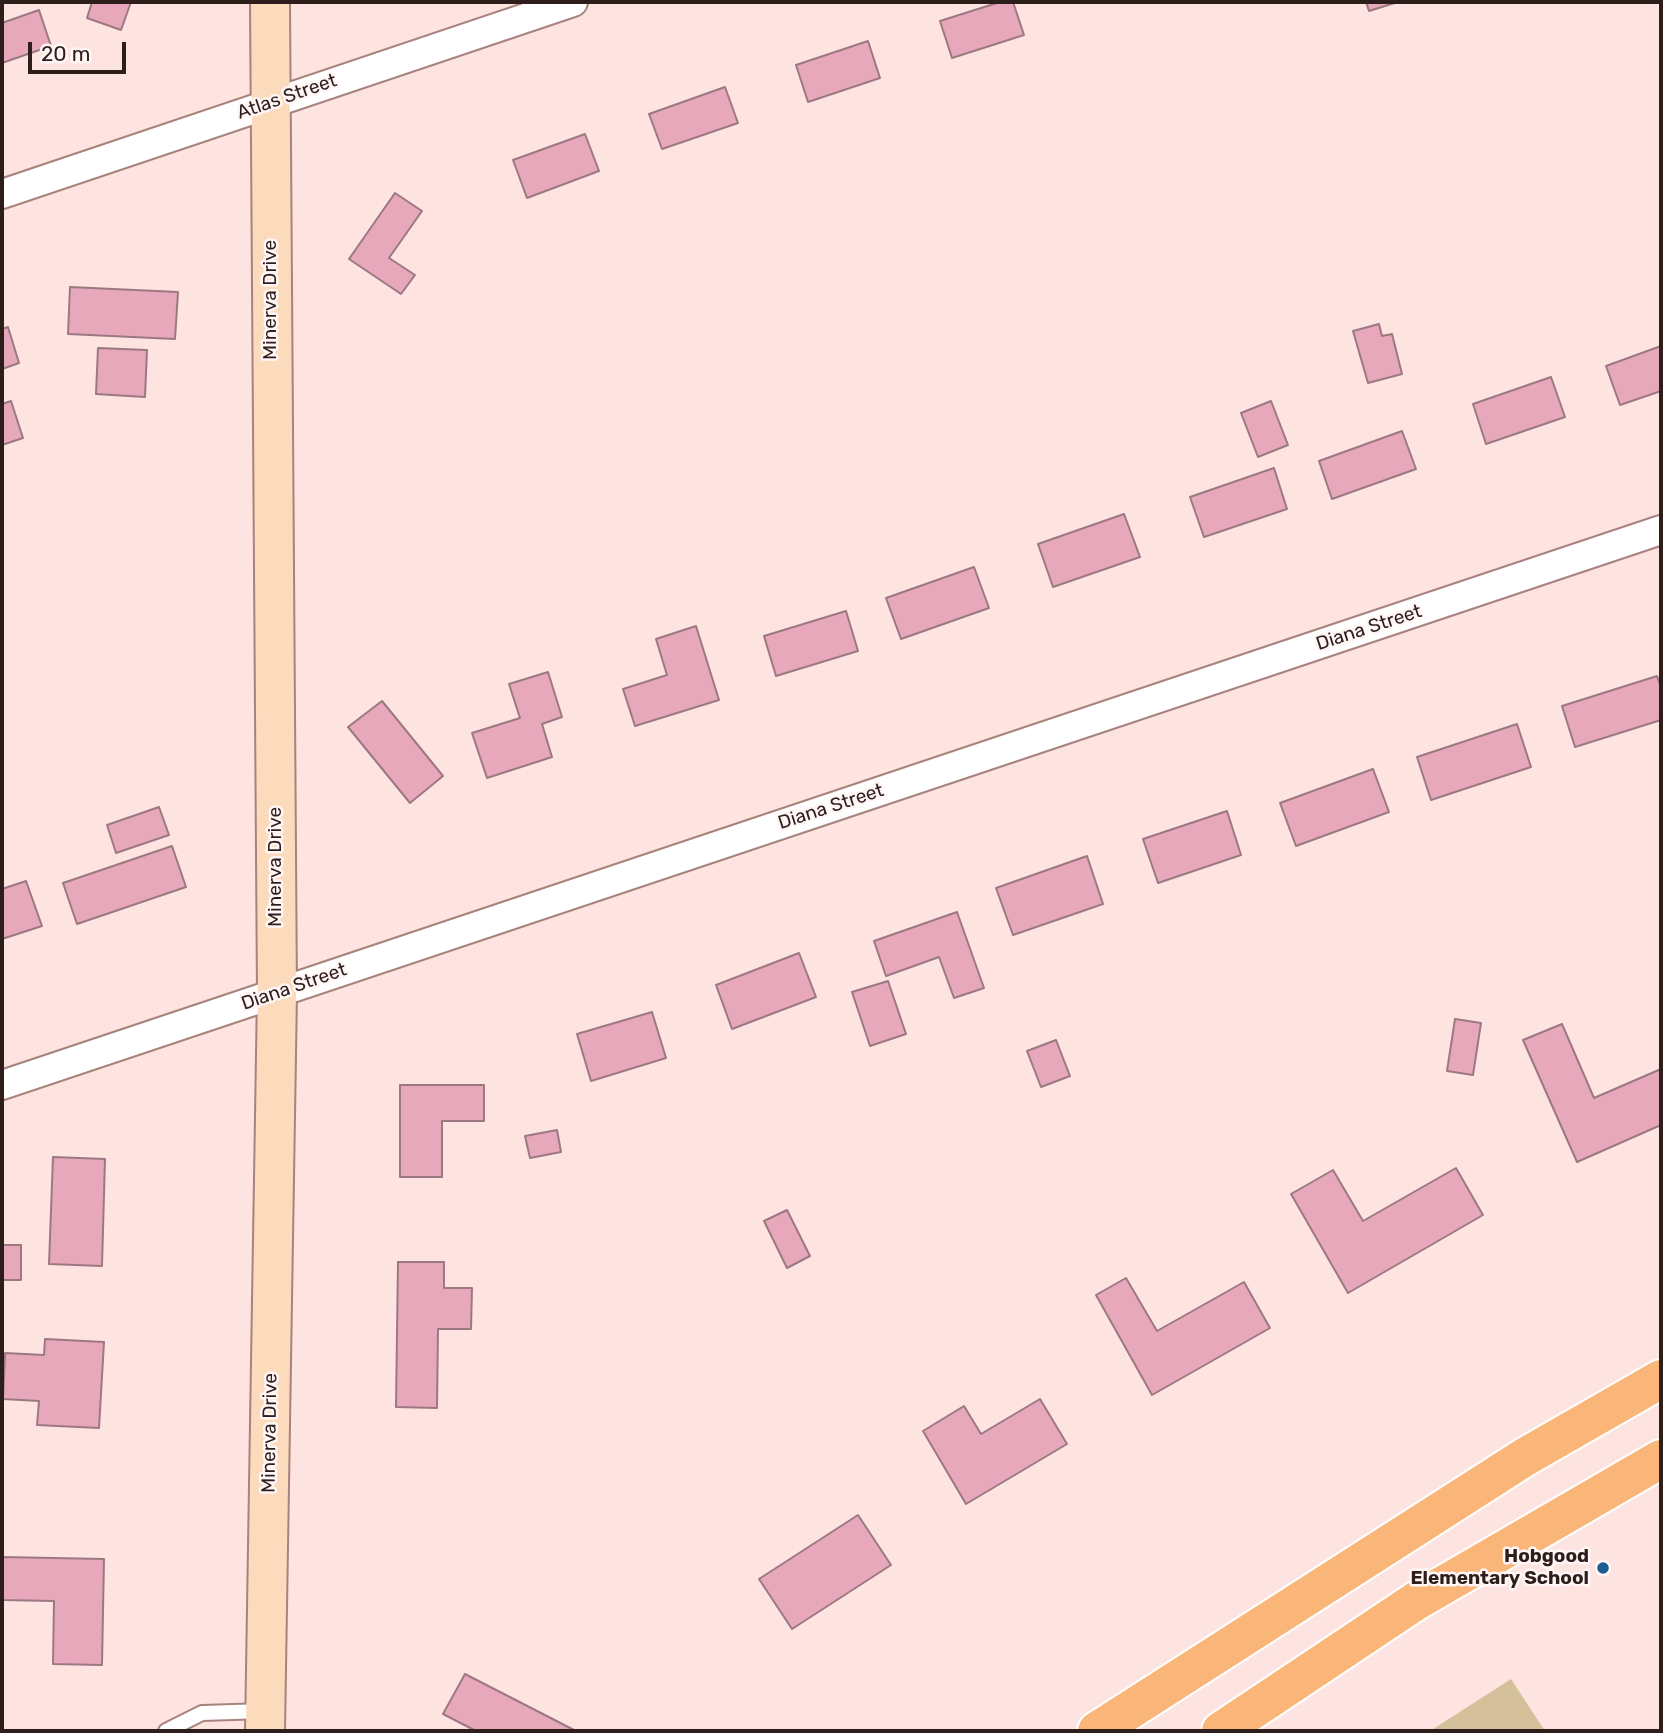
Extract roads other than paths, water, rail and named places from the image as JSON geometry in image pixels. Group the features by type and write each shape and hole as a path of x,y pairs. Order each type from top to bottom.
{"main road":[{"path":"1097,1731 1525,1457 1661,1379"},
{"path":"1221,1731 1416,1601 1661,1459"}],"street":[{"name":"Minerva Drive","path":"265,1721 277,993 270,2"},
{"name":"Atlas Street","path":"2,194 573,2"},
{"name":"Diana Street","path":"2,1085 1661,530"}],"lane":[{"path":"166,1731 202,1713 265,1721"}],"place":[{"name":"Hobgood Elementary School","path":"1603,1568"}]}
